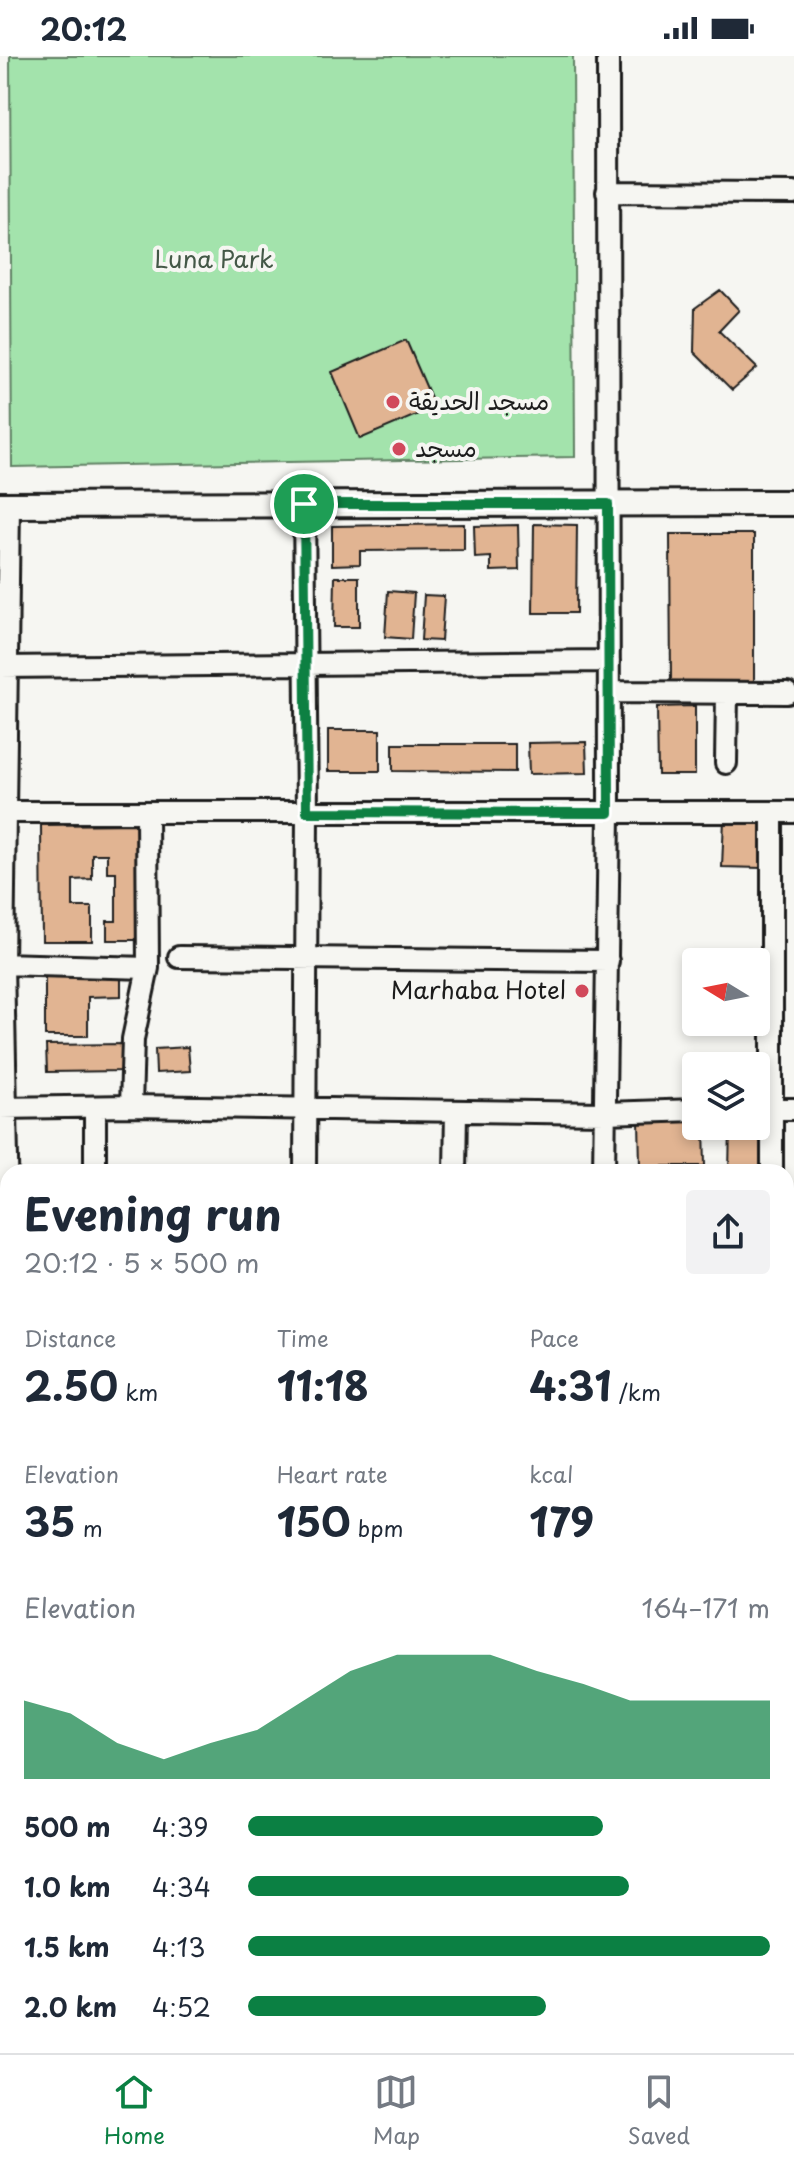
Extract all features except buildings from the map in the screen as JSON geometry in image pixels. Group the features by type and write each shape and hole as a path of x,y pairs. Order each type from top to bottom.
{"main road":[{"path":"4,505 794,503"}],"street":[{"path":"604,1164 609,813 608,56"},
{"path":"607,192 794,193"},
{"path":"304,504 307,812 305,1164"},
{"path":"4,505 2,1108 5,1164"},
{"path":"3,667 609,661"},
{"path":"609,692 787,693"},
{"path":"726,763 727,693"},
{"path":"3,812 794,812"},
{"path":"131,1106 133,1039 148,968 147,812"},
{"path":"766,1052 772,812"},
{"path":"179,957 608,961"},
{"path":"2,964 148,968"},
{"path":"2,1108 131,1106 605,1113 682,1110"},
{"path":"95,1107 95,1164"},
{"path":"770,1109 794,1109"},
{"path":"455,1164 456,1111"},
{"path":"768,1140 771,1164"}],"green space":[{"name":"Luna Park","path":"10,56 573,56 575,457 12,467"}],"place":[{"name":"مسجد الحديقة","path":"393,402"},
{"name":"مسجد","path":"399,449"},
{"name":"Marhaba Hotel","path":"582,991"}],"route":[{"path":"304,504 608,504 609,813 307,812 304,504"}]}
